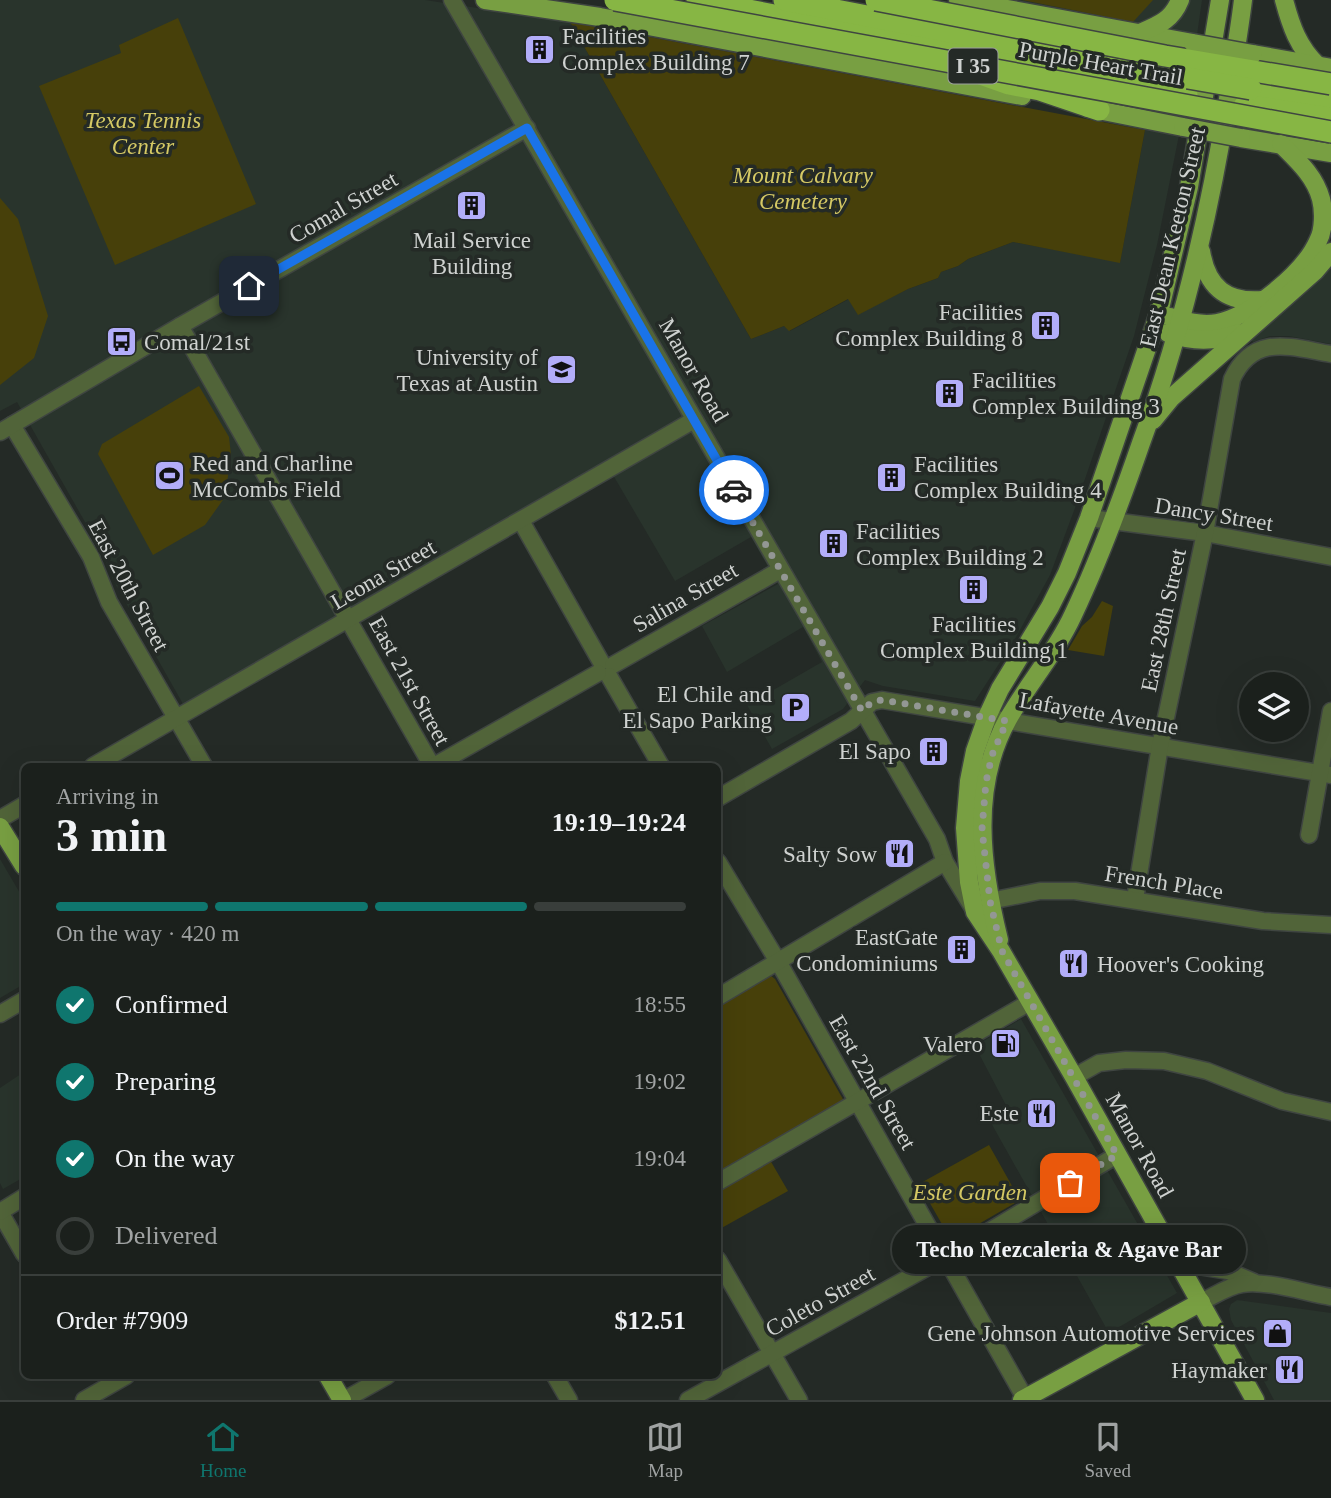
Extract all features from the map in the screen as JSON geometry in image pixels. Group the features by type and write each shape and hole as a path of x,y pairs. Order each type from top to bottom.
{"highway":[{"name":"Purple Heart Trail","path":"615,0 1331,132"},
{"name":"Purple Heart Trail","path":"697,0 872,33 1247,97 1331,118"},
{"name":"Purple Heart Trail","path":"784,0 1160,72 1187,86"},
{"name":"Purple Heart Trail","path":"876,0 1153,54 1331,84"},
{"path":"907,0 1160,72"},
{"path":"872,33 1009,84 1041,90 1099,110"},
{"name":"Purple Heart Trail","path":"1247,97 1331,102"}],"main road":[{"path":"485,0 600,17 1331,153"},
{"path":"958,0 1324,67"},
{"path":"1140,33 1165,22 1180,0"},
{"name":"East Dean Keeton Street","path":"1002,951 982,906 966,859 965,805 975,751 1000,689 1050,607 1089,518 1157,321 1189,187 1220,0"},
{"name":"East Dean Keeton Street","path":"982,906 983,805 992,755 1007,721 1072,617 1142,442 1178,328 1200,246 1222,137 1243,0"},
{"path":"1284,0 1297,40 1305,54 1324,67"},
{"path":"1178,328 1214,324 1235,318 1263,300 1304,265 1319,241 1322,226 1321,200 1310,175 1281,144"},
{"path":"1200,246 1207,274 1226,295 1248,301 1263,300"},
{"path":"1142,442 1157,412 1315,271 1331,252"},
{"path":"1157,321 1212,341 1247,330"},
{"path":"0,827 21,861"},
{"name":"Manor Road","path":"1002,951 1255,1400"},
{"path":"1025,1399 1201,1302"},
{"path":"330,1379 343,1400"}],"street":[{"name":"Manor Road","path":"452,0 937,839 946,862 982,906"},
{"name":"Comal Street","path":"6,428 527,128"},
{"name":"East 21st Street","path":"180,326 431,763"},
{"name":"East 28th Street","path":"1135,899 1160,746 1205,533 1232,379 1238,365 1262,348 1281,346 1331,354"},
{"name":"Leona Street","path":"98,763 694,419"},
{"name":"East 20th Street","path":"6,428 90,557 109,602 202,763"},
{"name":"Dancy Street","path":"1089,518 1205,533 1331,557"},
{"path":"521,520 659,763"},
{"name":"Salina Street","path":"438,763 780,570"},
{"name":"Lafayette Avenue","path":"721,796 851,720 872,702 882,700 1325,774"},
{"path":"1310,835 1325,774 1331,711"},
{"path":"0,819 21,807"},
{"path":"721,995 946,862"},
{"name":"East 22nd Street","path":"721,867 857,1100 1025,1399"},
{"name":"French Place","path":"982,906 1040,891 1075,891 1263,921 1331,925"},
{"path":"0,1014 21,1002"},
{"path":"721,1180 1030,1002"},
{"path":"1074,1077 1099,1063 1126,1060 1164,1061 1207,1071 1282,1101 1331,1112"},
{"name":"Coleto Street","path":"688,1400 946,1257 1117,1155"},
{"path":"21,1199 0,1212 21,1249"},
{"path":"1172,1250 1192,1265 1228,1272 1259,1284"},
{"path":"721,1265 799,1400"},
{"path":"1201,1302 1243,1284 1259,1284 1331,1297"},
{"path":"343,1400 382,1379"},
{"path":"557,1379 569,1400"},
{"path":"84,1400 100,1382"}],"shaded area":[{"name":"University of Texas at Austin","path":"0,0 425,0 570,22 751,339 784,326 790,331 849,299 858,314 908,289 938,278 941,272 968,259 1013,242 1120,262 1145,130 1179,135 1157,245 1134,336 1075,508 1050,575 1015,639 975,701 883,686 865,680 843,709 772,749 747,705 822,662 803,627 727,672 702,626 778,584 751,537 675,581 606,463 183,704 113,580 102,552 17,402 0,411"},
{"path":"1010,0 1202,0 1197,35"},
{"path":"1331,263 1331,344 1289,336 1270,336 1253,342 1251,339"},
{"path":"0,859 21,895 21,986 0,998"},
{"path":"1021,1019 1177,1293 1109,1333 990,1121 1008,1109 975,1046"},
{"path":"21,1074 21,1179 3,1189 0,1183 0,1088"},
{"path":"1237,1300 1331,1313 1331,1400 1274,1400 1231,1320 1229,1309"}],"green space":[{"path":"1022,0 1153,0 1133,22"},
{"name":"Texas Tennis Center","path":"178,18 256,204 115,265 39,86 121,53 119,45"},
{"name":"Mount Calvary Cemetery","path":"570,22 1145,130 1120,263 1013,242 968,259 941,272 938,278 908,289 858,315 848,299 789,331 784,326 751,339"},
{"path":"0,198 18,219 48,316 34,358 0,385"},
{"name":"Red and Charline McCombs Field","path":"199,386 229,437 231,455 225,497 205,525 153,555 98,454 102,444"},
{"path":"1102,601 1113,606 1104,656 1068,650 1082,626 1092,617"},
{"path":"770,975 775,979 844,1101 721,1172 721,1002"},
{"name":"Este Garden","path":"989,1145 1020,1200 951,1240 919,1184"},
{"path":"770,1160 788,1191 721,1228 721,1188"}],"way so far":[{"path":"734,490 862,711 872,702 882,700 1007,721 992,755 986,782 982,829 990,901 1002,951 1117,1155 1070,1183"}],"place":[{"name":"Facilities Complex Building 7","path":"539,49"},
{"name":"Mail Service Building","path":"472,206"},
{"name":"Facilities Complex Building 8","path":"1046,325"},
{"name":"Comal/21st","path":"121,342"},
{"name":"University of Texas at Austin","path":"561,370"},
{"name":"Facilities Complex Building 3","path":"949,393"},
{"name":"Red and Charline McCombs Field","path":"169,476"},
{"name":"Facilities Complex Building 4","path":"891,477"},
{"name":"Facilities Complex Building 2","path":"833,544"},
{"name":"Facilities Complex Building 1","path":"974,590"},
{"name":"El Chile and El Sapo Parking","path":"795,707"},
{"name":"El Sapo","path":"934,751"},
{"name":"Salty Sow","path":"900,854"},
{"name":"EastGate Condominiums","path":"961,950"},
{"name":"Hoover's Cooking","path":"1074,964"},
{"name":"Valero","path":"1006,1044"},
{"name":"Este","path":"1042,1113"},
{"name":"Techo Mezcaleria & Agave Bar","path":"1070,1183"},
{"name":"Gene Johnson Automotive Services","path":"1278,1333"},
{"name":"Haymaker","path":"1290,1370"}],"route":[{"path":"249,286 527,128 734,490"}]}
